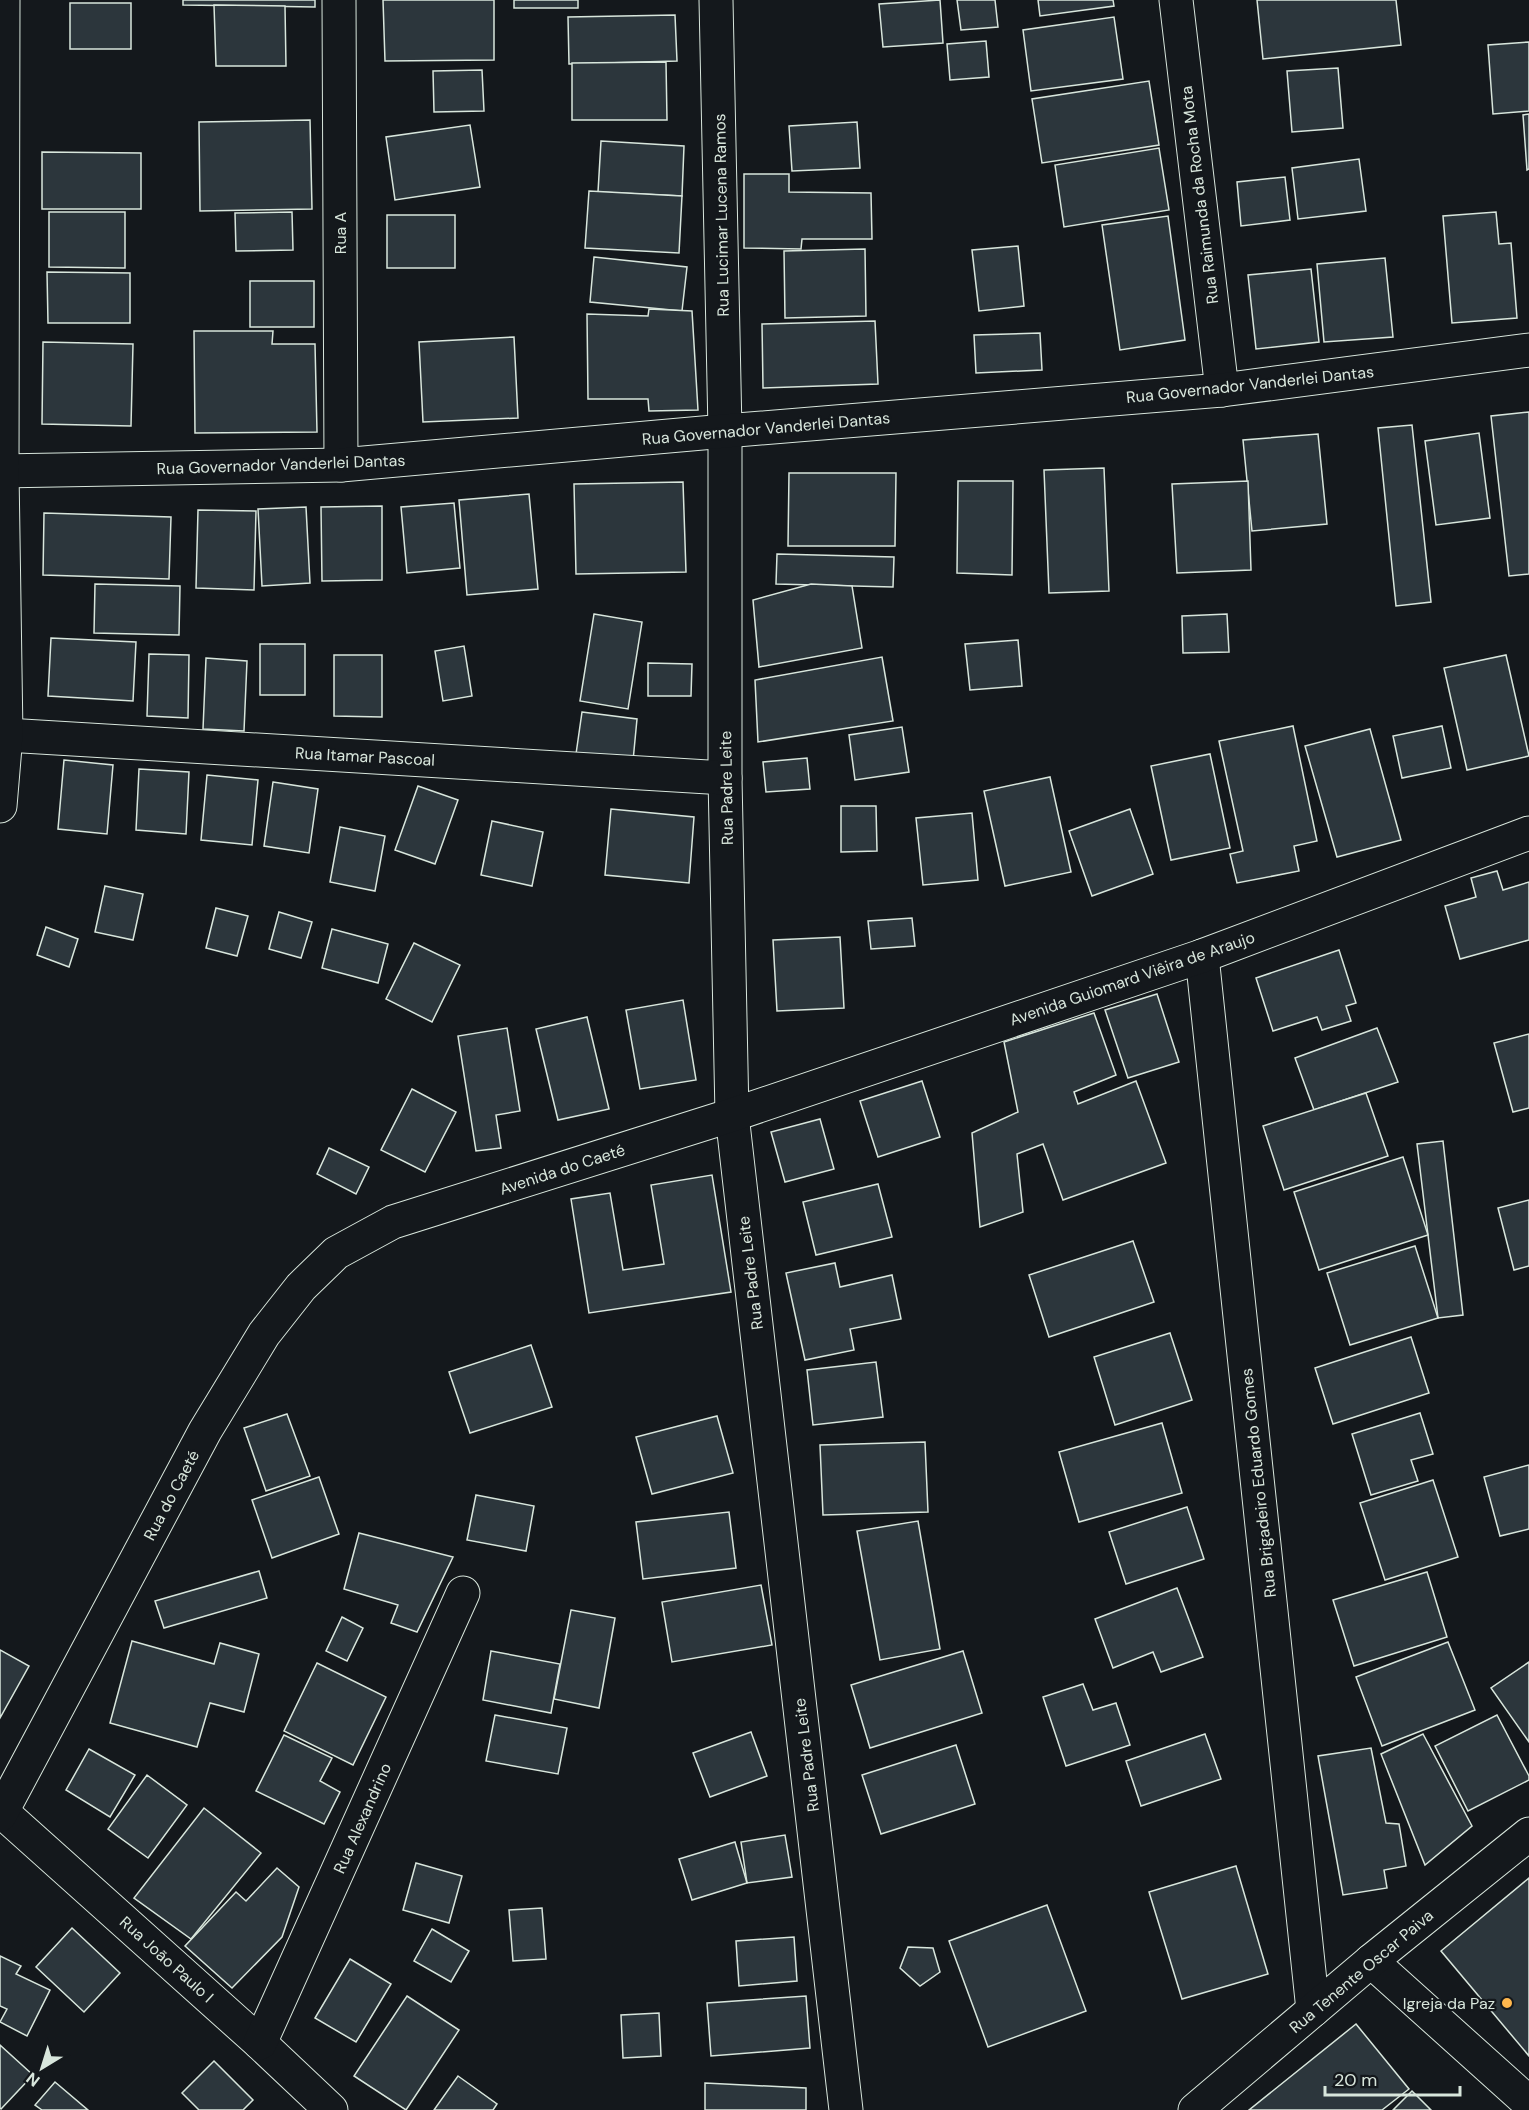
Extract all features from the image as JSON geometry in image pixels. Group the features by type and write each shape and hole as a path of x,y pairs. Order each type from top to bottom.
{"street":[{"path":"0,806 6,735 1,471 3,0"},
{"name":"Rua A","path":"339,0 341,465"},
{"name":"Rua Lucimar Lucena Ramos","path":"716,0 725,431"},
{"name":"Rua Raimunda da Rocha Mota","path":"1176,0 1222,390"},
{"name":"Rua Governador Vanderlei Dantas","path":"1,471 341,465 1222,390 1529,350"},
{"name":"Rua Padre Leite","path":"725,431 725,778 732,1115 846,2110"},
{"name":"Rua Itamar Pascoal","path":"6,735 725,778"},
{"name":"Avenida Guiomard Viêira de Araujo","path":"732,1115 1202,956 1529,833"},
{"name":"Rua Brigadeiro Eduardo Gomes","path":"1202,956 1314,2010"},
{"name":"Avenida do Caeté","path":"393,1222 732,1115"},
{"name":"Rua do Caeté","path":"1,1812 205,1431 264,1334 301,1287 336,1253 393,1222"},
{"name":"Rua Alexandrino","path":"260,2043 463,1593"},
{"name":"Rua João Paulo I","path":"1,1812 260,2043 331,2110"},
{"name":"Rua Tenente Oscar Paiva","path":"1195,2110 1371,1961 1529,1834"},
{"path":"1371,1961 1529,2103"}],"building":[{"path":"183,0 315,0 315,7 183,5"},
{"path":"383,0 494,0 494,60 385,61"},
{"path":"514,0 578,0 578,8 514,8"},
{"path":"940,0 943,43 883,47 879,4"},
{"path":"957,0 995,0 998,27 961,30"},
{"path":"1038,0 1113,0 1114,6 1040,16"},
{"path":"1257,0 1396,0 1401,45 1263,59"},
{"path":"70,3 131,3 131,49 70,49"},
{"path":"214,5 285,6 286,66 216,66"},
{"path":"675,15 677,61 569,64 568,17"},
{"path":"1114,17 1123,79 1031,91 1023,30"},
{"path":"986,41 989,77 950,80 947,44"},
{"path":"1529,42 1529,111 1493,114 1488,45"},
{"path":"666,62 667,120 572,120 572,63"},
{"path":"1338,68 1343,128 1292,132 1287,71"},
{"path":"482,70 484,111 434,112 433,71"},
{"path":"1149,81 1159,145 1042,163 1032,99"},
{"path":"1529,114 1529,169 1527,170 1523,115"},
{"path":"310,120 312,209 200,211 199,122"},
{"path":"857,122 860,168 792,171 789,126"},
{"path":"470,125 480,187 395,200 386,137"},
{"path":"601,141 684,146 682,196 598,192"},
{"path":"1159,148 1169,210 1064,227 1055,165"},
{"path":"42,152 141,153 141,209 42,209"},
{"path":"1359,159 1366,211 1298,219 1292,168"},
{"path":"744,174 789,174 789,192 871,193 872,239 802,239 801,249 744,248"},
{"path":"1285,177 1290,220 1241,226 1237,182"},
{"path":"589,191 682,196 679,253 585,248"},
{"path":"49,212 125,212 125,268 49,267"},
{"path":"292,212 293,250 236,251 235,213"},
{"path":"1496,212 1499,244 1511,243 1517,318 1452,323 1443,216"},
{"path":"387,215 455,215 455,268 387,268"},
{"path":"1168,216 1185,340 1120,350 1102,225"},
{"path":"1018,246 1024,306 979,311 972,250"},
{"path":"865,249 866,316 785,318 784,251"},
{"path":"594,257 687,267 682,311 590,302"},
{"path":"1385,258 1393,337 1324,342 1317,264"},
{"path":"1311,269 1319,342 1256,349 1248,275"},
{"path":"47,272 130,273 130,323 48,323"},
{"path":"250,281 314,281 314,327 250,327"},
{"path":"649,309 692,311 698,410 649,411 648,399 588,399 587,314 648,316"},
{"path":"875,321 878,384 763,388 762,324"},
{"path":"194,331 273,331 272,344 315,344 317,432 195,433"},
{"path":"1040,333 1042,370 976,373 974,335"},
{"path":"514,337 518,418 423,422 419,342"},
{"path":"43,342 133,344 131,426 42,424"},
{"path":"1529,412 1529,574 1509,576 1491,416"},
{"path":"1412,425 1431,602 1396,606 1378,428"},
{"path":"1479,433 1490,518 1436,525 1425,441"},
{"path":"1318,434 1327,524 1252,531 1243,440"},
{"path":"1104,468 1109,591 1049,593 1044,470"},
{"path":"789,473 896,473 895,546 788,546"},
{"path":"958,481 1013,481 1012,575 957,573"},
{"path":"1248,481 1251,570 1177,573 1172,484"},
{"path":"683,482 686,572 576,574 574,484"},
{"path":"529,494 538,589 467,595 459,500"},
{"path":"454,503 460,568 407,573 401,507"},
{"path":"382,506 382,580 322,581 321,507"},
{"path":"306,507 310,583 262,586 258,509"},
{"path":"198,510 256,511 254,590 196,588"},
{"path":"44,513 171,517 169,579 43,575"},
{"path":"777,554 894,557 893,587 776,584"},
{"path":"95,584 180,586 179,635 94,633"},
{"path":"811,584 852,586 862,648 759,667 753,600"},
{"path":"594,614 642,622 628,709 580,701"},
{"path":"1227,614 1229,652 1183,653 1182,616"},
{"path":"51,638 136,642 133,701 48,696"},
{"path":"1018,640 1022,686 970,690 965,644"},
{"path":"260,644 305,644 305,695 260,695"},
{"path":"464,646 472,696 443,701 435,651"},
{"path":"149,654 189,655 188,718 147,716"},
{"path":"334,655 382,655 382,717 334,716"},
{"path":"1506,655 1529,756 1467,770 1444,668"},
{"path":"882,657 893,721 758,742 755,680"},
{"path":"206,658 247,661 244,731 203,729"},
{"path":"648,663 692,664 691,696 648,696"},
{"path":"582,712 637,719 633,761 576,754"},
{"path":"1293,726 1317,841 1294,846 1299,871 1237,883 1230,854 1243,851 1219,741"},
{"path":"1442,726 1451,768 1402,778 1393,736"},
{"path":"902,727 909,772 855,780 849,735"},
{"path":"1370,729 1401,840 1337,857 1305,746"},
{"path":"1210,754 1230,848 1171,860 1151,766"},
{"path":"807,758 810,789 766,792 763,762"},
{"path":"64,760 113,765 107,834 58,829"},
{"path":"139,769 189,772 186,834 136,830"},
{"path":"207,775 258,780 252,845 201,840"},
{"path":"1050,777 1071,872 1005,886 984,791"},
{"path":"273,782 318,789 309,853 264,846"},
{"path":"418,786 458,800 435,864 395,850"},
{"path":"841,806 876,806 877,851 841,852"},
{"path":"611,809 694,817 689,883 605,875"},
{"path":"1130,809 1153,874 1092,896 1069,831"},
{"path":"972,813 978,880 923,885 916,818"},
{"path":"492,821 543,832 532,886 481,875"},
{"path":"340,827 385,836 375,891 330,882"},
{"path":"1497,871 1503,890 1529,882 1529,940 1460,959 1445,906 1476,897 1471,878"},
{"path":"105,886 143,894 133,940 95,932"},
{"path":"216,908 248,916 237,956 206,948"},
{"path":"279,912 312,922 301,958 269,949"},
{"path":"912,918 915,946 871,949 868,921"},
{"path":"46,927 78,939 69,967 37,955"},
{"path":"332,929 388,944 378,983 322,968"},
{"path":"840,937 844,1008 777,1011 773,940"},
{"path":"414,943 460,965 432,1022 386,999"},
{"path":"1339,950 1356,1003 1346,1006 1351,1021 1322,1030 1317,1017 1273,1031 1256,978"},
{"path":"1157,994 1179,1062 1128,1078 1105,1010"},
{"path":"683,1000 696,1080 640,1089 626,1010"},
{"path":"1094,1013 1116,1075 1074,1092 1078,1104 1136,1081 1166,1163 1063,1200 1043,1144 1017,1154 1023,1212 980,1227 972,1133 1018,1112 1004,1042"},
{"path":"587,1017 609,1109 558,1120 536,1029"},
{"path":"507,1028 520,1111 496,1115 501,1148 476,1151 458,1036"},
{"path":"1377,1028 1398,1082 1314,1110 1295,1058"},
{"path":"1529,1034 1529,1108 1513,1112 1494,1043"},
{"path":"922,1081 940,1137 878,1157 860,1101"},
{"path":"412,1089 456,1112 425,1172 381,1150"},
{"path":"1366,1093 1388,1156 1284,1190 1263,1126"},
{"path":"820,1119 834,1169 785,1182 771,1132"},
{"path":"1443,1141 1463,1315 1438,1318 1417,1144"},
{"path":"329,1148 369,1167 356,1194 317,1174"},
{"path":"1403,1157 1428,1235 1319,1270 1294,1192"},
{"path":"712,1175 731,1292 589,1313 571,1199 610,1193 623,1270 664,1264 651,1185"},
{"path":"878,1184 892,1237 816,1255 803,1202"},
{"path":"1529,1200 1529,1266 1514,1270 1498,1208"},
{"path":"1133,1241 1154,1302 1049,1337 1029,1275"},
{"path":"1415,1246 1438,1318 1350,1345 1327,1273"},
{"path":"835,1263 840,1287 892,1275 901,1319 850,1329 854,1350 805,1360 786,1273"},
{"path":"1170,1333 1192,1400 1115,1425 1094,1357"},
{"path":"1411,1337 1429,1393 1333,1424 1315,1368"},
{"path":"531,1345 552,1407 470,1433 449,1372"},
{"path":"876,1362 883,1417 813,1425 807,1370"},
{"path":"1420,1413 1433,1454 1411,1460 1418,1481 1371,1495 1352,1434"},
{"path":"287,1414 310,1476 266,1491 244,1428"},
{"path":"717,1416 733,1473 652,1494 636,1437"},
{"path":"1162,1423 1182,1493 1079,1522 1059,1452"},
{"path":"925,1442 928,1512 823,1515 820,1445"},
{"path":"1529,1465 1529,1529 1500,1536 1484,1477"},
{"path":"319,1477 339,1534 272,1558 252,1500"},
{"path":"1433,1480 1458,1557 1385,1580 1360,1503"},
{"path":"476,1495 534,1506 526,1551 467,1540"},
{"path":"1187,1507 1204,1559 1126,1584 1109,1532"},
{"path":"729,1512 736,1568 643,1579 636,1522"},
{"path":"918,1521 940,1649 880,1660 857,1531"},
{"path":"359,1533 453,1557 417,1632 391,1623 398,1605 344,1589"},
{"path":"259,1571 267,1598 164,1628 155,1601"},
{"path":"1427,1572 1447,1637 1354,1666 1333,1600"},
{"path":"761,1585 772,1645 672,1662 662,1602"},
{"path":"1177,1588 1203,1657 1161,1672 1153,1652 1113,1668 1095,1619"},
{"path":"571,1610 615,1618 599,1708 554,1699"},
{"path":"342,1617 363,1628 347,1661 326,1651"},
{"path":"132,1641 214,1664 220,1643 259,1654 244,1712 210,1703 197,1747 110,1723"},
{"path":"1448,1642 1475,1710 1382,1746 1356,1677"},
{"path":"0,1650 29,1666 0,1718"},
{"path":"491,1651 560,1664 551,1713 483,1700"},
{"path":"963,1651 982,1713 870,1748 851,1685"},
{"path":"1529,1662 1529,1742 1491,1688"},
{"path":"317,1663 386,1697 353,1765 284,1731"},
{"path":"1083,1684 1093,1710 1116,1703 1130,1745 1066,1766 1043,1697"},
{"path":"495,1715 567,1728 558,1774 486,1761"},
{"path":"1497,1715 1529,1780 1468,1811 1435,1746"},
{"path":"751,1732 767,1776 710,1797 693,1753"},
{"path":"1205,1734 1221,1779 1141,1806 1126,1761"},
{"path":"1423,1734 1472,1826 1425,1865 1381,1754"},
{"path":"284,1735 332,1758 320,1781 340,1792 324,1824 256,1791"},
{"path":"956,1745 975,1804 881,1834 862,1775"},
{"path":"1371,1748 1386,1823 1399,1824 1406,1866 1384,1870 1387,1888 1343,1895 1318,1756"},
{"path":"89,1749 135,1775 110,1817 66,1790"},
{"path":"147,1775 187,1805 148,1858 108,1829"},
{"path":"204,1808 261,1853 191,1939 134,1898"},
{"path":"785,1835 792,1877 747,1883 741,1842"},
{"path":"735,1842 747,1883 692,1900 679,1859"},
{"path":"416,1863 462,1876 449,1923 403,1910"},
{"path":"1236,1866 1268,1974 1182,1999 1149,1892"},
{"path":"277,1868 299,1887 282,1937 232,1988 185,1946 236,1892 246,1901"},
{"name":"Igreja da Paz","path":"1529,1878 1529,2056 1441,1951"},
{"path":"1047,1905 1086,2011 988,2047 949,1941"},
{"path":"542,1908 546,1959 513,1961 509,1910"},
{"path":"72,1928 120,1973 84,2012 36,1967"},
{"path":"432,1929 469,1951 451,1982 414,1961"},
{"path":"794,1937 797,1981 739,1986 736,1941"},
{"path":"908,1947 933,1948 940,1972 920,1986 900,1968"},
{"path":"0,1956 21,1966 16,1974 50,1990 27,2036 0,2022 7,2009 0,2006"},
{"path":"350,1959 391,1984 356,2042 315,2018"},
{"path":"407,1996 459,2030 406,2110 354,2076"},
{"path":"806,1996 810,2048 711,2056 707,2003"},
{"path":"659,2013 661,2056 623,2058 621,2015"},
{"path":"1356,2024 1409,2089 1382,2110 1249,2110"},
{"path":"0,2045 33,2075 1,2109 0,2108"},
{"path":"214,2061 253,2100 243,2110 199,2110 182,2093"},
{"path":"458,2076 497,2104 493,2110 434,2110"},
{"path":"55,2082 88,2110 42,2110 35,2105"},
{"path":"705,2083 806,2088 806,2110 705,2110"},
{"path":"1412,2091 1431,2110 1393,2110"}],"place":[{"name":"Igreja da Paz","path":"1507,2003"}]}
